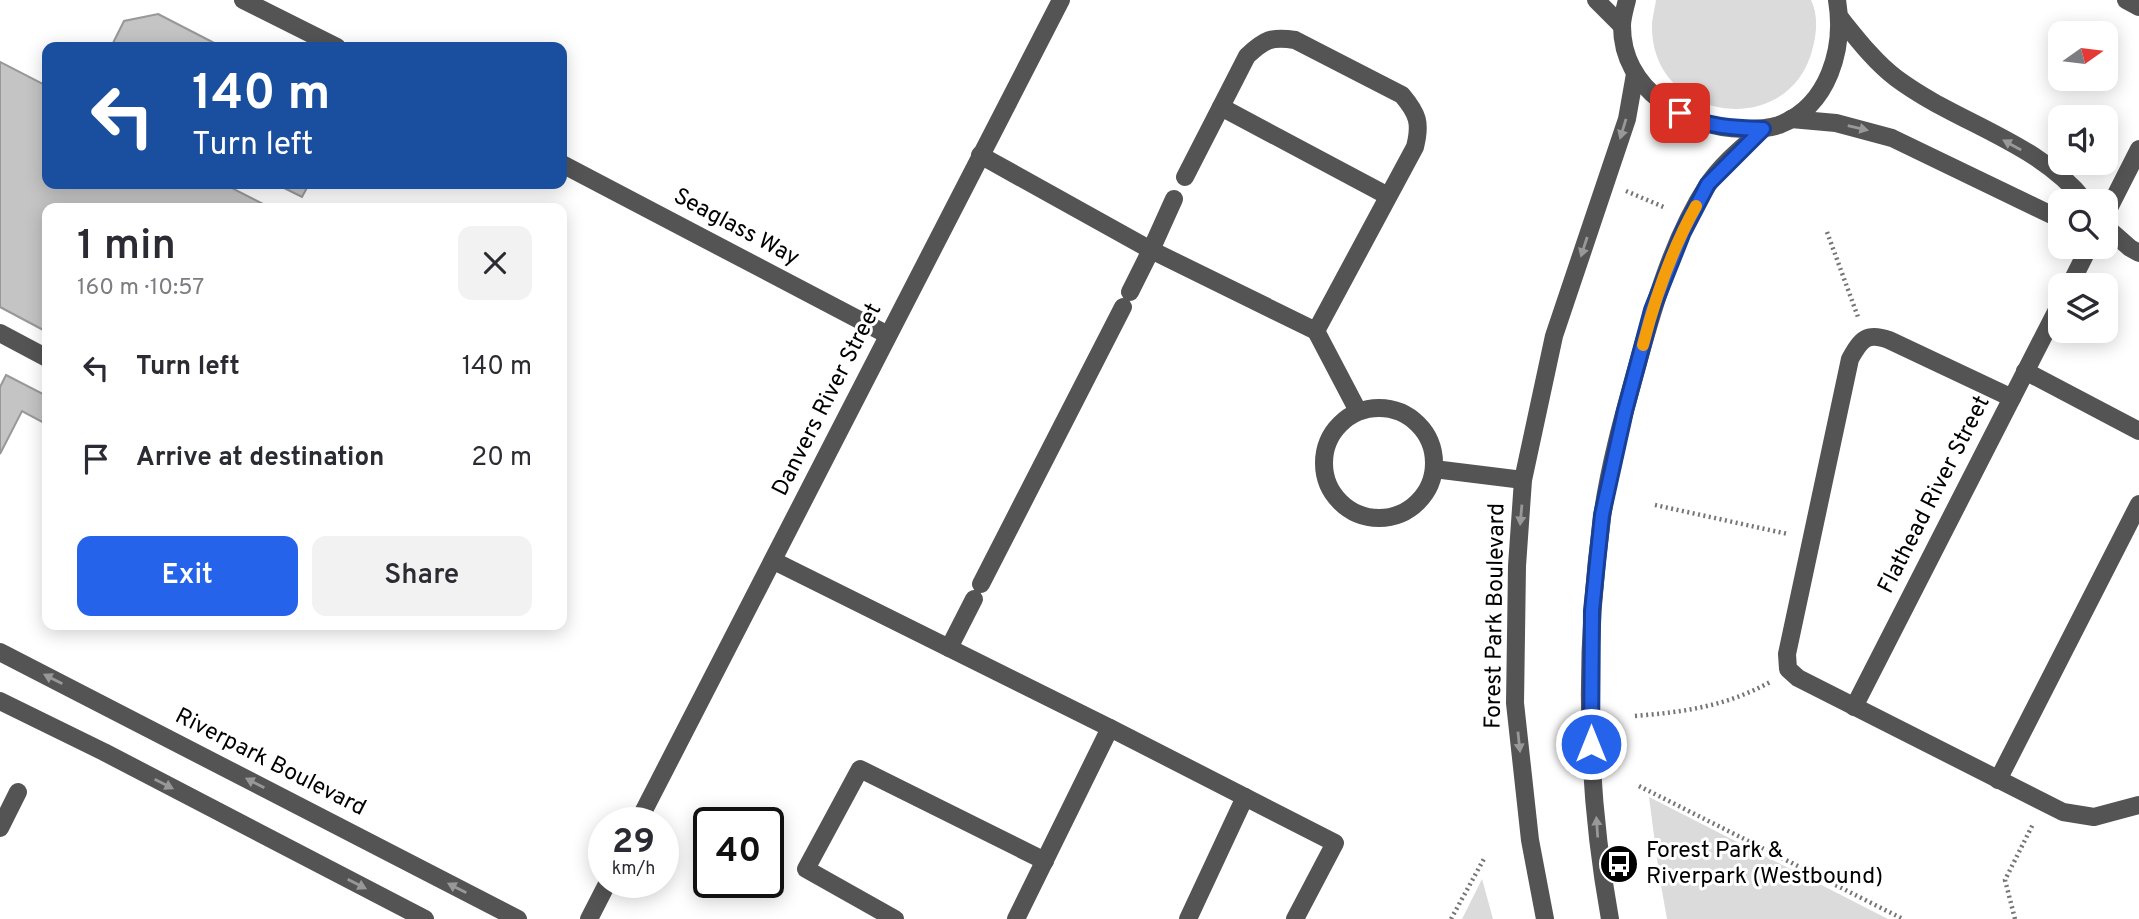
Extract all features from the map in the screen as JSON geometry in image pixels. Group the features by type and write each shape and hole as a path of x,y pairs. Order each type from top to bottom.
{"street":[{"path":"243,0 327,42"},
{"name":"Danvers River Street","path":"646,807 1061,0"},
{"path":"1596,0 1622,26"},
{"path":"1627,0 1622,26 1626,50 1635,74 1663,104 1697,122 1729,128 1763,129 1791,119 1815,99 1829,75 1838,49 1840,19 1837,0"},
{"path":"2126,0 2139,7"},
{"path":"1840,19 1867,51 1895,77 2039,159 2075,189"},
{"path":"1185,177 1247,57 1262,42 1280,37 1295,40 1402,95 1414,110 1419,130 1415,147 1316,331"},
{"name":"Forest Park Boulevard","path":"1545,919 1530,840 1516,703 1517,566 1524,480 1554,336 1627,119 1635,74"},
{"path":"1221,107 1388,196"},
{"path":"1791,119 1836,123 1892,138 2048,213"},
{"path":"1610,919 1599,858 1591,744 1592,611 1602,515 1625,411 1652,310 1683,232 1708,184 1763,129"},
{"path":"2118,190 2139,149"},
{"path":"980,155 1152,250 1316,331 1359,411"},
{"name":"Seaglass Way","path":"567,167 888,335"},
{"path":"949,648 1152,250 1174,199"},
{"path":"2118,237 2139,253"},
{"name":"Flathead River Street","path":"1854,706 2048,327"},
{"path":"0,333 42,355"},
{"path":"2012,398 1878,336 1866,338 1858,344 1850,359 1811,539 1787,654 1788,669 1798,678 2063,812 2094,817 2139,805"},
{"path":"2025,371 2139,430"},
{"path":"1377,407 1396,410 1412,419 1426,432 1433,450 1434,469 1429,486 1419,501 1405,512 1388,517 1371,517 1354,512 1339,501 1329,486 1325,460 1332,434 1343,420 1359,411 1377,407"},
{"path":"1434,469 1524,480"},
{"path":"1998,780 2139,504"},
{"path":"774,561 1335,843 1296,919"},
{"name":"Riverpark Boulevard","path":"0,652 518,919"},
{"path":"0,701 116,758 425,919"},
{"path":"1016,919 1110,728"},
{"path":"895,919 806,870 860,769 1045,861"},
{"path":"0,828 18,792"},
{"path":"1188,919 1245,797"},
{"path":"589,919 600,898"}],"path":[{"path":"1625,190 1671,210"},
{"path":"1827,232 1866,338"},
{"path":"1655,505 1811,539"},
{"path":"1636,716 1707,708 1733,700 1777,678"},
{"path":"1639,786 1903,919"},
{"path":"2015,919 2005,880 2037,817"},
{"path":"1451,919 1485,857"}],"shaded area":[{"path":"1656,0 1811,0 1816,23 1813,47 1800,77 1778,97 1752,107 1724,108 1697,100 1674,83 1658,58 1652,26"},
{"path":"1649,797 1888,919 1667,919"},
{"path":"1482,879 1493,919 1462,919"}],"building":[{"path":"158,14 212,42 114,42 124,21"},
{"path":"0,62 42,83 42,189 234,189 261,203 42,203 42,329 0,307"},
{"path":"286,189 306,189 302,197"},
{"path":"6,375 42,393 42,422 22,411 0,454 0,387"}],"slow traffic":[{"path":"1643,345 1652,310 1696,206"}],"place":[{"name":"Forest Park & Riverpark (Westbound)","path":"1619,864"}],"route":[{"path":"1591,744 1592,611 1602,515 1625,411 1652,310 1689,218 1708,184 1763,129 1729,128 1697,122 1680,113"}]}
